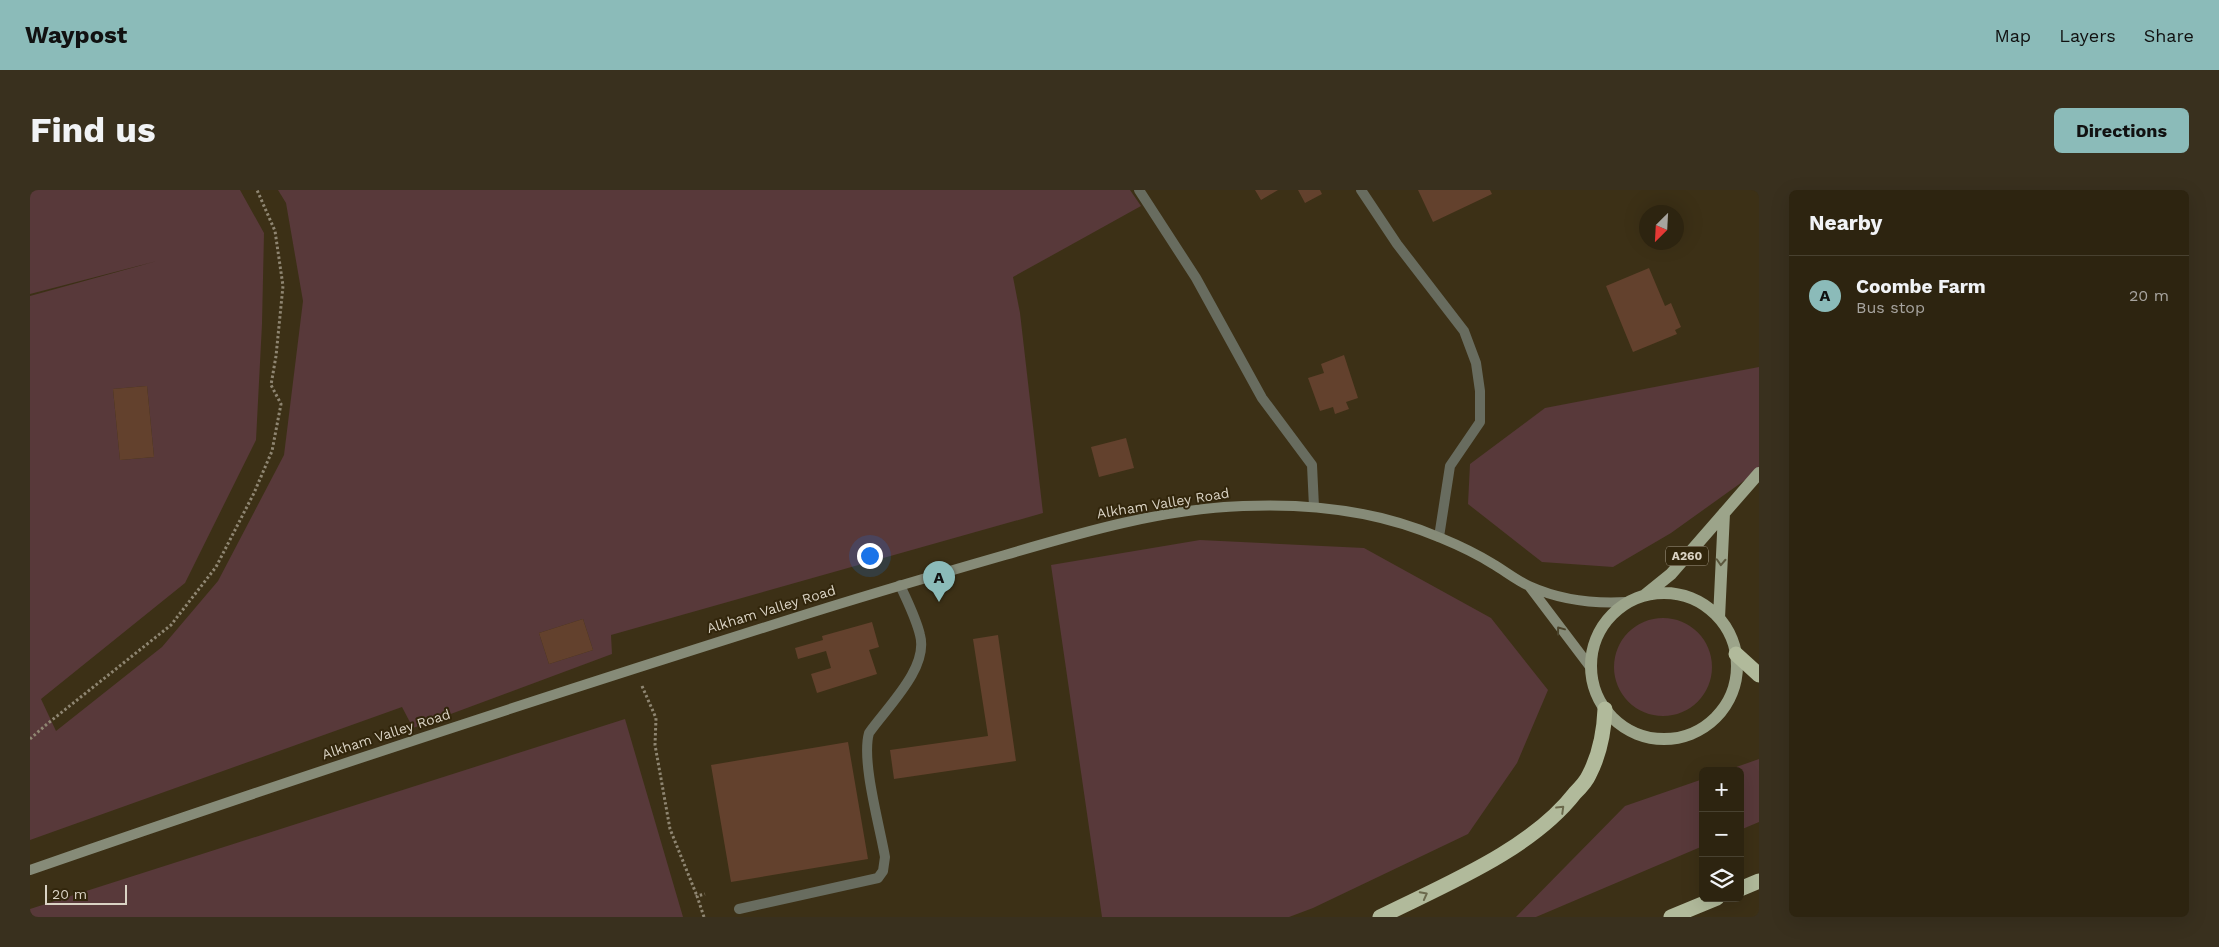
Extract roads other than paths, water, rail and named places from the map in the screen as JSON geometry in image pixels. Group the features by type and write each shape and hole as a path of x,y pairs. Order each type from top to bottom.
{"highway":[{"path":"1736,654 1759,675"},
{"path":"1380,917 1494,858 1540,829 1567,804 1588,777 1603,738 1605,709"},
{"path":"1744,887 1759,881"},
{"path":"1671,917 1707,902"}],"main road":[{"name":"A260","path":"1646,595 1671,574 1759,473"},
{"name":"A260","path":"1719,618 1724,513"},
{"path":"1666,593 1686,596 1704,605 1719,618 1730,635 1736,654 1736,679 1728,701 1713,720 1692,733 1669,739 1645,736 1623,726 1605,709 1597,697 1591,668 1592,648 1600,630 1612,614 1627,602 1646,595 1666,593"}],"street":[{"name":"Alkham Valley Road","path":"30,870 634,668 900,585 1086,531 1134,520 1240,506 1314,507 1388,520 1439,537 1487,560 1529,586 1596,604 1627,602"},
{"name":"Alkham Valley Road","path":"1529,586 1591,668"}],"lane":[{"path":"1139,190 1196,278 1262,398 1312,465 1314,507"},
{"path":"1361,190 1397,244 1464,331 1476,363 1480,391 1480,422 1450,466 1439,537"},
{"path":"738,910 856,884 878,878 883,871 885,857 868,767 867,741 869,733 917,667 922,647 920,635 900,585"}],"place":[{"name":"Coombe Farm","path":"939,602"}]}
